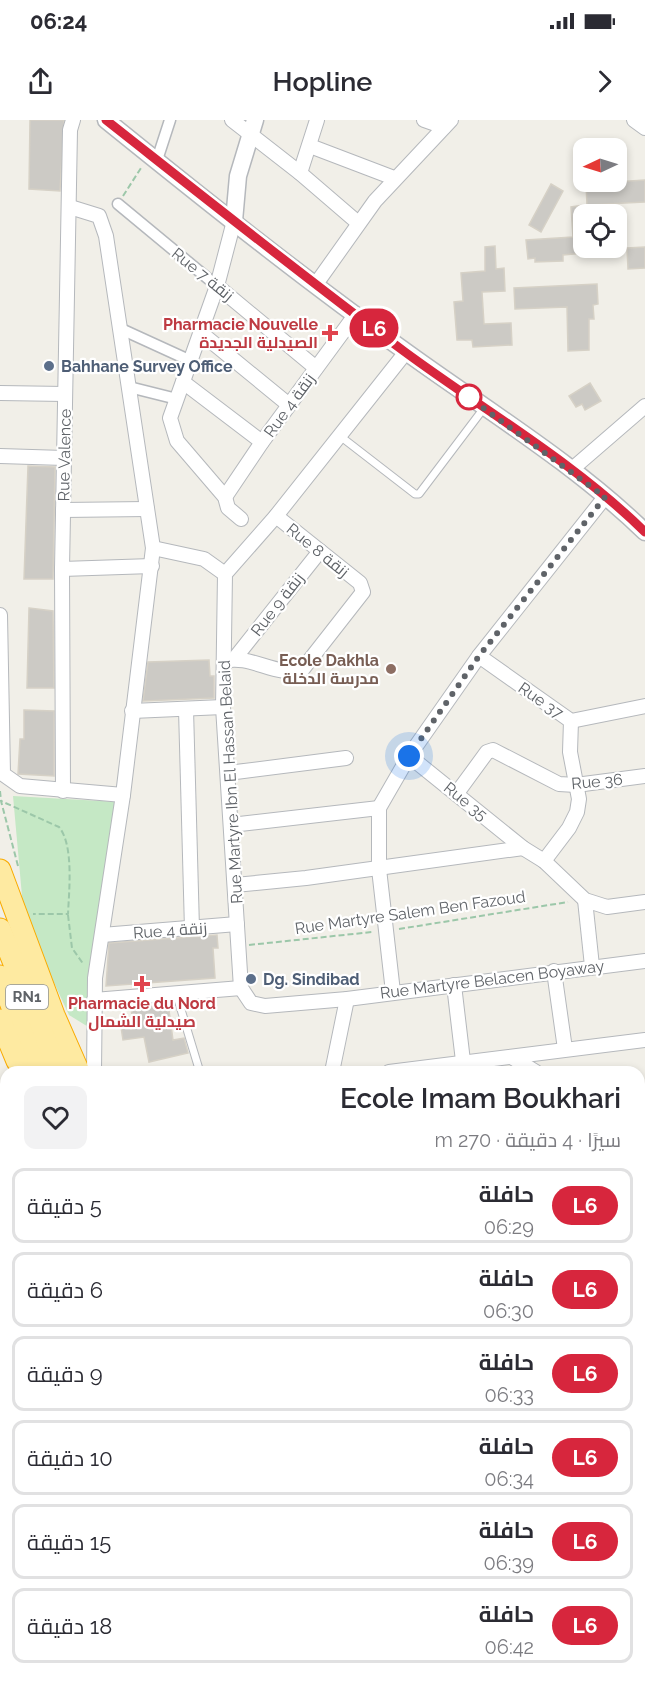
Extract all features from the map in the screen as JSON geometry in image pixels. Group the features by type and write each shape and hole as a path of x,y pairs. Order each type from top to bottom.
{"highway":[{"path":"9,869 54,1016 77,1066"},
{"name":"RN1","path":"0,930 45,1066"},
{"name":"RN1","path":"0,976 45,1066"},
{"path":"0,1020 19,1066"}],"street":[{"name":"Rue Valence","path":"63,791 63,510 70,130 73,120"},
{"path":"106,120 406,352 571,470 645,532"},
{"path":"153,158 170,120"},
{"path":"232,120 255,132 357,222"},
{"path":"241,519 228,508 225,497 177,441 170,418 217,286 234,221 237,189 255,132 264,120"},
{"path":"300,173 317,120"},
{"path":"424,120 448,124"},
{"path":"634,120 645,128"},
{"path":"316,284 357,222 394,178 448,124"},
{"path":"310,146 394,178"},
{"name":"Rue 7 زنقة","path":"118,204 316,368"},
{"path":"70,207 96,215 101,220 111,259 153,548 123,795 96,978 94,1066"},
{"name":"Rue 4 زنقة","path":"225,497 262,442 356,314"},
{"path":"121,329 191,361"},
{"path":"201,333 289,405"},
{"path":"153,548 204,559 225,574 276,516 406,352"},
{"path":"183,382 262,442"},
{"path":"129,387 177,399"},
{"path":"0,393 65,394"},
{"path":"571,470 645,406"},
{"path":"0,456 64,459"},
{"path":"393,992 379,868 379,808 409,756 479,656 605,497"},
{"path":"63,510 147,509"},
{"name":"Rue 8 زنقة","path":"230,660 287,670 302,670 363,592 360,583 276,516"},
{"name":"Rue 9 زنقة","path":"230,660 320,551"},
{"path":"63,570 152,566"},
{"name":"Rue Martyre Ibn El Hassan Belaid","path":"225,574 222,593 230,660 224,707 241,988"},
{"path":"0,615 3,774 14,784 63,791 123,795"},
{"name":"Rue 37","path":"479,656 571,721 645,706"},
{"path":"132,711 224,707"},
{"path":"186,709 192,929"},
{"path":"544,861 569,828 577,812 579,799 570,752 571,721"},
{"name":"Rue 36","path":"457,793 487,752 499,751 559,784 576,785 645,776"},
{"name":"Rue 35","path":"409,756 523,848 544,861 585,900"},
{"path":"228,773 346,758"},
{"path":"231,825 379,808"},
{"path":"236,885 523,848"},
{"path":"592,966 585,900 608,907 645,902"},
{"name":"Rue 4 زنقة","path":"102,934 237,924"},
{"name":"Rue Martyre Belacen Boyaway","path":"241,988 251,1003 258,1006 347,999 554,970 645,961"},
{"path":"554,970 565,1049"},
{"path":"454,985 463,1061"},
{"path":"94,1000 241,988"},
{"path":"333,1066 347,999"},
{"path":"429,1066 463,1061 495,1066 513,1058 565,1049 645,1040"},
{"path":"513,1058 526,1066"}],"lane":[{"path":"340,436 414,494 419,494 484,408"},
{"path":"176,993 198,1066"}],"path":[{"path":"118,204 153,158"},
{"path":"0,791 9,869"},
{"path":"1,801 59,827 63,832 69,862 68,914 73,951 96,978"},
{"name":"Rue Martyre Salem Ben Fazoud","path":"238,946 386,931 585,900"},
{"path":"34,924 30,914 68,914"}],"green space":[{"path":"13,796 119,802 90,1028 69,1015 24,918"}],"building":[{"path":"30,120 64,120 60,191 29,189"},
{"path":"645,180 645,202 587,204 586,192 627,192 627,181"},
{"path":"551,184 563,191 541,232 529,225"},
{"path":"571,207 573,207 573,237"},
{"path":"573,237 573,254 563,255 563,261 535,262 535,258 528,259 526,240"},
{"path":"495,246 496,269 504,268 505,291 482,292 484,324 511,323 512,345 473,347 472,340 457,340 454,302 463,301 461,273 485,271 485,247"},
{"path":"645,247 645,268 628,269 627,248"},
{"path":"597,284 598,304 593,305 594,319 589,319 589,350 568,351 567,307 515,309 514,288"},
{"path":"590,383 601,401 585,410 582,404 576,407 569,396"},
{"path":"28,466 55,467 53,579 24,579"},
{"path":"29,608 53,611 54,688 27,688"},
{"path":"209,660 210,676 214,676 214,698 143,701 148,662"},
{"path":"24,710 54,711 54,776 18,774 20,739 24,739"},
{"path":"217,935 218,948 213,948 215,978 106,986 109,943"},
{"path":"168,1003 173,1040 184,1038 188,1053 149,1062 144,1037 123,1040 121,1027 133,1025 131,1008"}],"bus line":[{"name":"L6","path":"106,120 406,352 571,470 621,509 645,532"}],"place":[{"name":"Pharmacie Nouvelle الصيدلية الجديدة","path":"330,333"},
{"name":"Bahhane Survey Office","path":"49,366"},
{"name":"Ecole Dakhla مدرسة الدخلة","path":"391,669"},
{"name":"Dg. Sindibad","path":"251,979"},
{"name":"Pharmacie du Nord صيدلية الشمال","path":"142,984"}],"route":[{"path":"409,756 479,656 605,497 464,394 469,397"}]}
